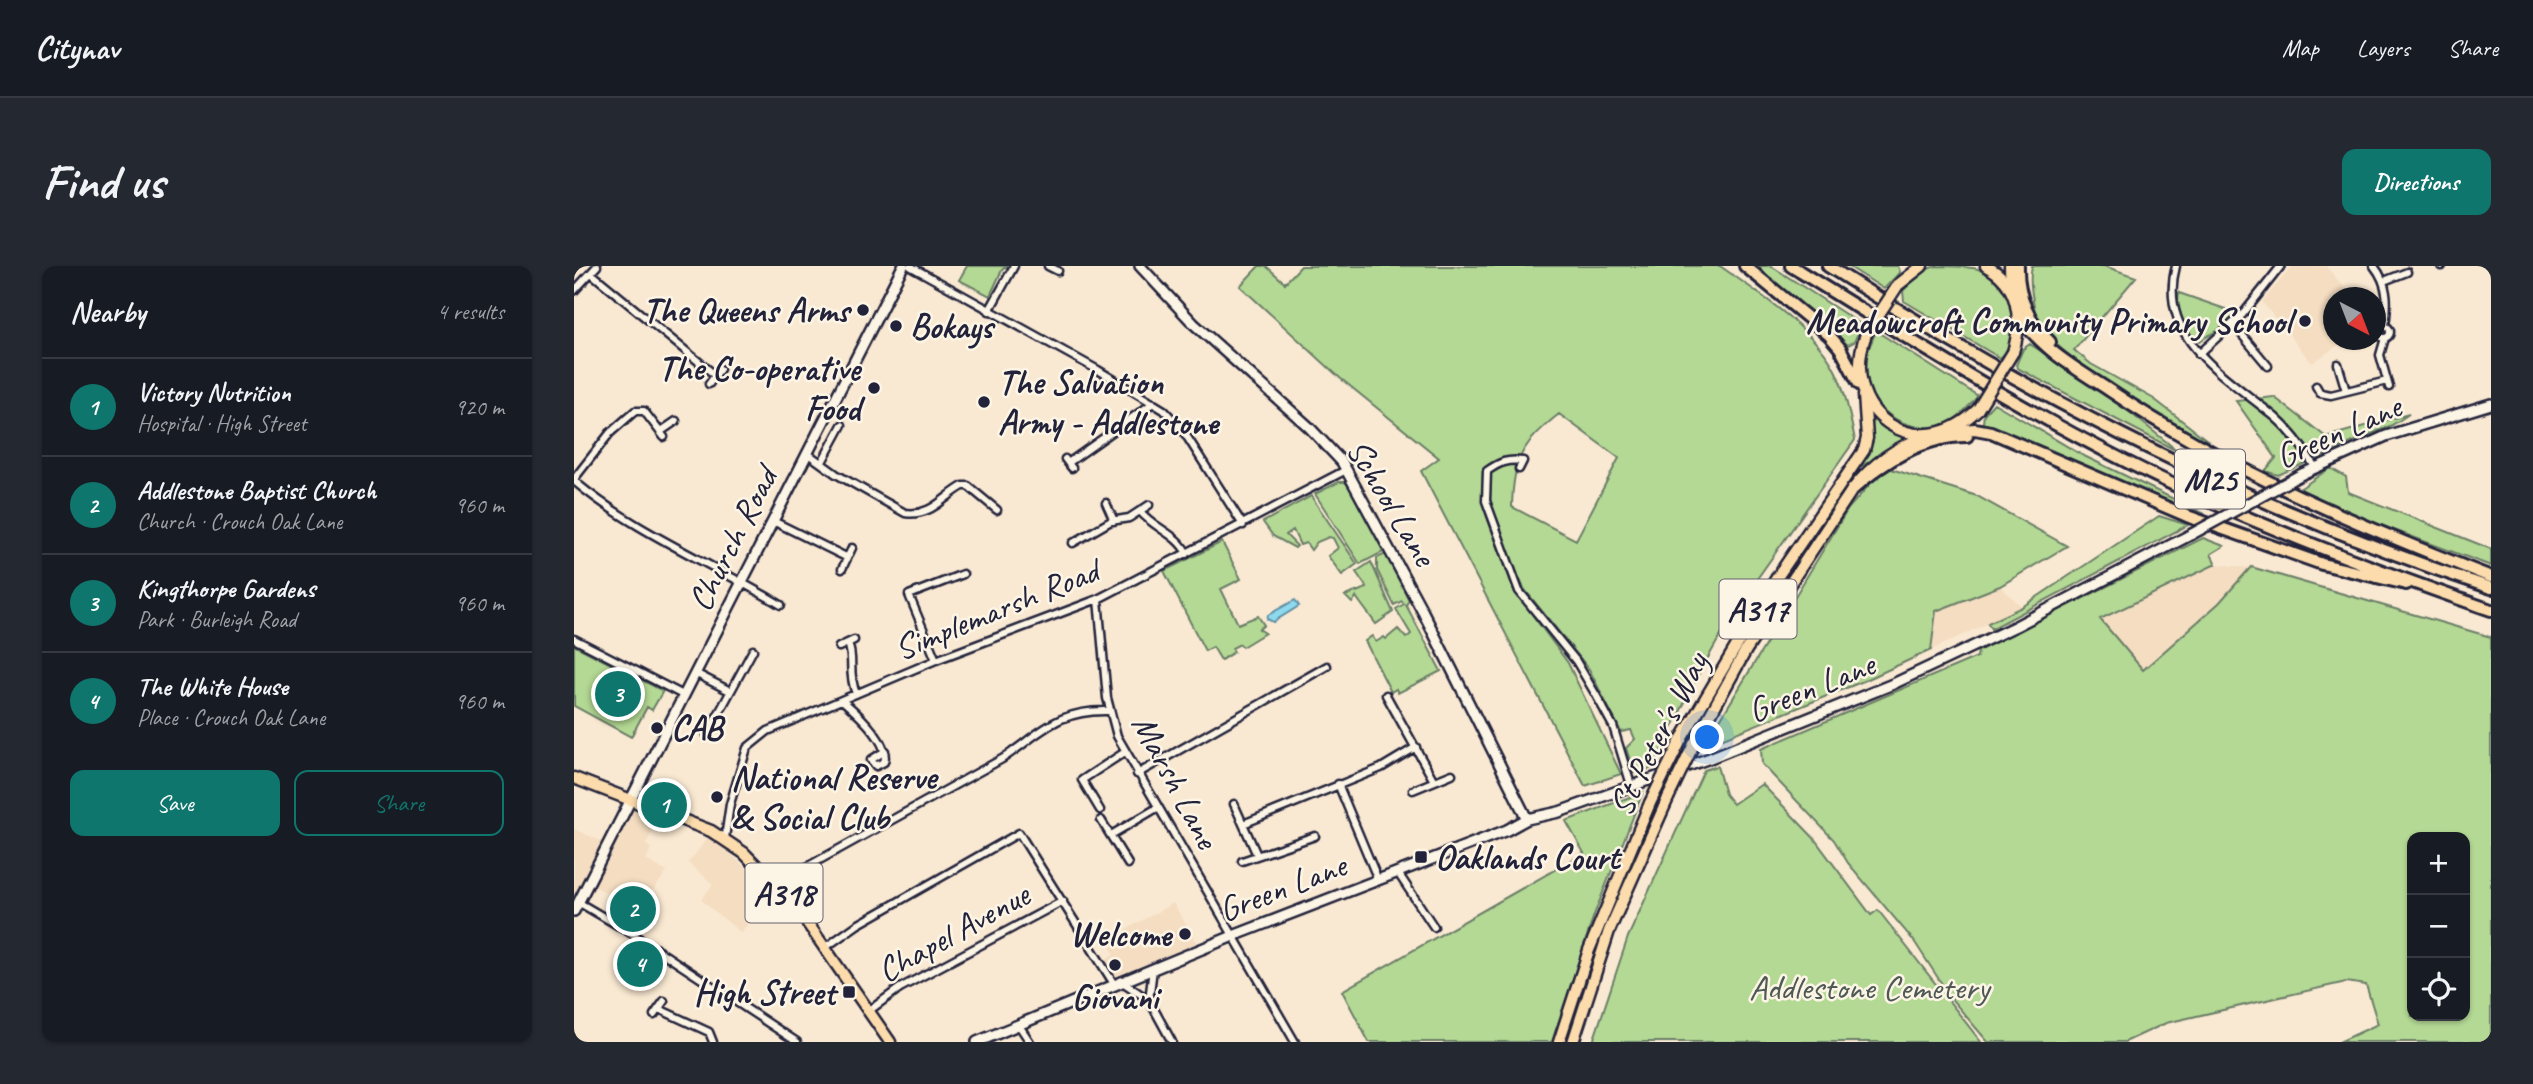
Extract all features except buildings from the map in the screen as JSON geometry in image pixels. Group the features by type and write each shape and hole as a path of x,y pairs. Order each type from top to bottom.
{"highway":[{"path":"1745,266 1829,335 1840,348 1862,390"},
{"name":"M25","path":"1791,266 1911,340 2093,444 2218,505 2491,610"},
{"name":"M25","path":"1828,266 2012,379 2201,475 2318,525 2491,588"},
{"name":"M25","path":"2018,266 2018,281 2035,325 2092,379"},
{"name":"M25","path":"2019,316 2044,346 2202,447 2289,492 2491,577"},
{"name":"M25","path":"1947,431 1975,429 2157,504 2322,564 2390,582 2426,587"},
{"name":"M25","path":"1852,490 1888,461 1929,444 1968,436 2011,442"}],"main road":[{"name":"St Peter's Way","path":"1559,1042 1589,950 1650,803 1682,738 1776,579 1864,450 1867,439 1859,352 1866,334 1898,285 1922,266"},
{"path":"1986,266 2003,279 2012,293"},
{"path":"1947,431 1962,424 1978,409 2013,352 2019,316 2012,293 2010,266"},
{"path":"1862,390 1889,424 1929,435"},
{"name":"St Peter's Way","path":"1573,1042 1609,931 1694,744 1746,650 1868,470 1886,455 1929,435 1947,431"},
{"name":"A318","path":"574,778 725,838 776,884 825,947 890,1042"}],"street":[{"path":"574,291 597,266"},
{"path":"903,266 1153,403 1184,432 1243,525"},
{"name":"Church Road","path":"576,906 903,266"},
{"path":"989,311 1014,266"},
{"path":"1048,266 1058,271"},
{"name":"School Lane","path":"1140,266 1194,324 1328,446 1346,470 1423,612 1527,818"},
{"path":"2176,266 2173,295 2181,329 2221,377 2277,418 2315,467"},
{"path":"2200,354 2232,324 2281,266"},
{"path":"2316,386 2324,395 2388,384 2380,355 2385,338 2390,332 2385,326 2388,301 2384,281 2374,266"},
{"path":"2384,281 2407,272"},
{"path":"591,273 715,376"},
{"path":"2232,324 2260,351 2268,366"},
{"path":"2338,364 2346,391"},
{"path":"709,384 720,369"},
{"path":"1069,463 1153,403"},
{"name":"Green Lane","path":"977,1042 1233,936 1507,830 1527,818 1559,812 1710,758 1894,684 2017,626 2315,467 2386,436 2491,404"},
{"path":"676,421 662,434 644,411 635,411 610,433 574,480 642,529 742,581 781,605"},
{"path":"822,462 842,425"},
{"path":"807,453 836,474 905,513 925,512 963,486 968,486 997,510"},
{"path":"1519,469 1523,461 1503,460 1487,471 1486,501 1496,530 1519,591 1576,661 1610,718 1631,785"},
{"name":"Simplemarsh Road","path":"725,838 731,800 750,743 768,731 936,660 1098,599 1346,470"},
{"path":"1106,503 1114,521"},
{"path":"1073,543 1149,505"},
{"path":"1140,511 1147,520 1180,542 1187,554"},
{"path":"773,521 846,557"},
{"path":"842,569 852,548"},
{"path":"936,660 909,595 963,574"},
{"name":"Marsh Lane","path":"1098,599 1110,711 1125,752 1295,1042"},
{"path":"574,639 683,695"},
{"path":"839,647 851,641 849,676 856,694"},
{"path":"707,735 753,650"},
{"path":"1137,774 1327,666"},
{"path":"695,673 730,691"},
{"path":"1386,695 1434,781"},
{"path":"842,700 866,722 885,751"},
{"path":"776,884 1002,759 1052,723 1080,712 1110,711"},
{"path":"1243,824 1381,768 1416,747"},
{"path":"1082,780 1125,752"},
{"path":"1077,772 1100,810"},
{"path":"1413,790 1452,774"},
{"path":"1338,784 1378,880"},
{"path":"1234,804 1256,855"},
{"path":"1111,835 1157,808"},
{"path":"1101,820 1128,864"},
{"path":"825,947 857,925 1019,833 1118,982 1149,1000 1172,1042"},
{"path":"1242,861 1314,836"},
{"path":"1398,873 1414,892 1434,927"},
{"name":"Chapel Avenue","path":"870,1010 900,988 1063,901"},
{"path":"576,906 641,939 797,1042"},
{"path":"1149,1000 1153,969"},
{"path":"664,1001 657,1012 709,1032 713,1042"},
{"path":"1018,1024 1030,1042"}],"shaded area":[{"name":"Meadowcroft Community Primary School","path":"2293,266 2326,266 2344,287 2323,287 2323,350 2331,350 2312,363 2262,302"},
{"path":"2216,564 2250,568 2219,603 2143,670 2099,619"},
{"path":"2000,586 2022,607 1931,650 1936,611"},
{"path":"622,804 658,817 646,845 651,848 646,860 667,872 647,898 632,888 623,903 596,887 587,900 574,900 574,829 603,842"},
{"path":"710,835 771,891 741,933 701,900 713,884 688,863"},
{"path":"1173,903 1197,943 1116,976 1105,960 1114,954 1107,940"}],"green space":[{"path":"967,266 1007,266 1002,270 990,296 959,280"},
{"path":"1259,266 1266,266 1285,283 1301,266 1720,266 1784,313 1815,342 1836,372 1855,440 1735,610 1696,679 1653,768 1634,773 1626,748 1635,739 1631,730 1621,732 1589,669 1525,590 1486,514 1514,590 1568,663 1621,774 1585,786 1421,471 1439,458 1340,378 1240,286","holes":["1559,414 1619,458 1576,540 1512,507 1515,476 1522,453 1536,434"]},
{"path":"1756,266 1771,266 1862,325 1854,342 1848,345 1844,342"},
{"path":"1848,266 1898,266 1900,272 1884,289"},
{"path":"1935,266 1978,269 1999,285 2007,296 2015,322 2014,335 2009,348 2000,358 1904,301 1903,291 1921,272"},
{"path":"2032,266 2104,266 2136,277 2074,350 2091,364 2154,399 2207,440 2200,440 2109,384 2043,331 2036,318 2031,286"},
{"path":"2179,293 2238,313 2221,329 2199,341 2187,331 2180,320"},
{"path":"1876,331 1978,396 1956,418 1940,426 1910,425 1896,419 1884,411 1868,387 1866,357"},
{"path":"2030,344 2117,402 2179,452 2019,369 2016,365 2023,349"},
{"path":"2274,397 2326,437 2409,414 2392,425 2278,475 2265,471 2276,458 2236,401"},
{"path":"1994,403 2082,455 2205,514 2176,506 1990,427 1983,423 1984,414"},
{"path":"1869,413 1884,427 1908,438 1855,470 1870,443"},
{"path":"1885,467 1977,496 2067,546 2000,586 1936,611 1931,650 1866,680 1704,746 1848,509"},
{"path":"2330,468 2346,477 2348,492 2491,549 2491,566 2332,507 2298,490"},
{"path":"1339,482 1345,482 1350,488 1385,551 1360,564 1315,494"},
{"path":"1311,496 1357,564 1342,575 1328,556 1338,548 1333,538 1317,542 1311,550 1306,543 1300,545 1293,530 1286,535 1297,546 1295,548 1273,536 1263,522"},
{"path":"2159,516 2188,525 1991,629 1988,623 2022,607"},
{"path":"2203,538 2224,546 2211,554 2216,564 2100,619 2143,670 2219,603 2251,567 2491,637 2491,1042 2339,1042 2378,1024 2366,985 2346,982 2166,1023 2125,1042 1988,1042 1953,1001 1914,941 1848,863 1834,840 1762,764 1761,749 1977,657 1978,651"},
{"path":"1222,542 1241,579 1221,589 1238,624 1258,616 1264,625 1259,629 1265,633 1242,647 1240,644 1232,648 1234,652 1221,660 1213,647 1205,651 1164,571"},
{"path":"1386,554 1409,600 1406,605 1441,671 1398,693 1396,689 1391,692 1365,641 1372,636 1376,642 1384,637 1386,639 1398,629 1406,638 1411,634 1396,609 1404,604 1402,601 1394,605 1377,570 1377,558"},
{"path":"1371,562 1393,612 1376,624 1356,597 1352,603 1345,596 1367,588 1356,572"},
{"path":"574,645 663,691 652,710 647,707 631,737 574,706"},
{"name":"Addlestone Cemetery","path":"1717,766 1725,794 1733,804 1762,784 1813,837 1871,915 1878,910 1981,1042 1593,1042 1628,937 1704,770"},
{"path":"1643,792 1594,915 1552,1042 1369,1042 1342,991 1584,853 1566,821"}],"water":[{"path":"1295,600 1299,606 1273,622 1267,619 1268,615"}],"place":[{"name":"The Queens Arms","path":"863,310"},
{"name":"Meadowcroft Community Primary School","path":"2305,321"},
{"name":"Bokays","path":"896,326"},
{"name":"The Co-operative Food","path":"874,388"},
{"name":"The Salvation Army - Addlestone","path":"984,402"},
{"name":"Kingthorpe Gardens","path":"618,694"},
{"name":"CAB","path":"657,728"},
{"name":"National Reserve & Social Club","path":"717,797"},
{"name":"Victory Nutrition","path":"664,805"},
{"name":"Oaklands Court","path":"1421,857"},
{"name":"Addlestone Baptist Church","path":"633,909"},
{"name":"Welcome","path":"1185,934"},
{"name":"The White House","path":"640,964"},
{"name":"Giovani","path":"1115,965"},
{"name":"High Street","path":"849,992"}]}
